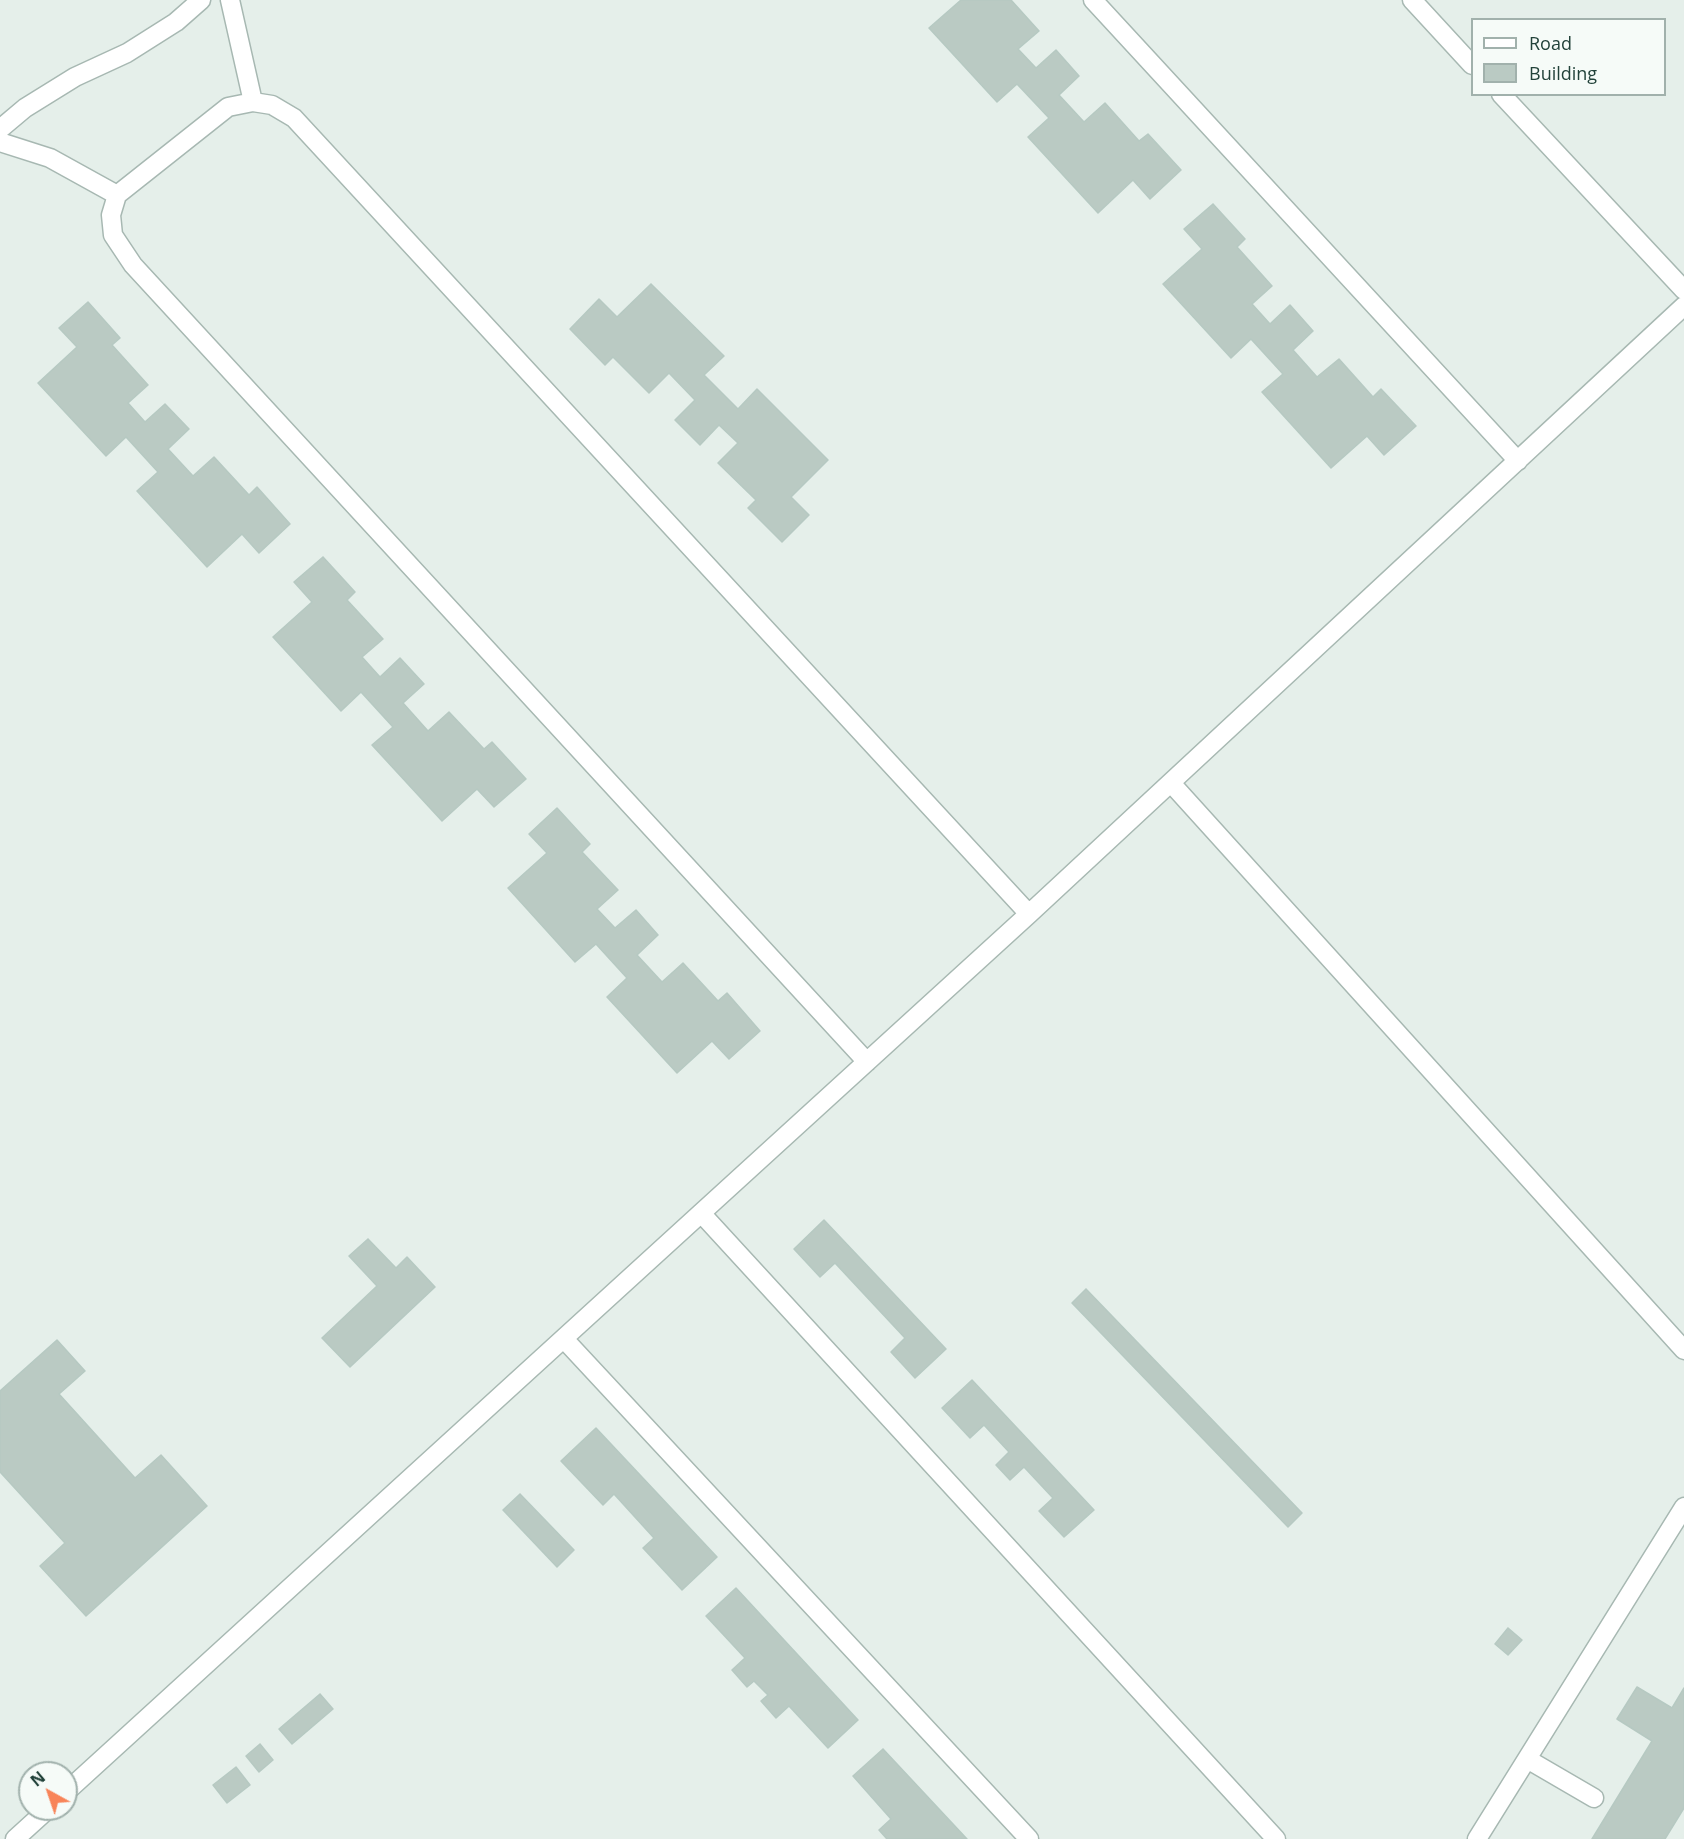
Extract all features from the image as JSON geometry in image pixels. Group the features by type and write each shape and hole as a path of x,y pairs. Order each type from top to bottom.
{"lane":[{"path":"0,129 25,108 75,77 136,47 176,22 201,0"},
{"path":"230,0 253,102"},
{"path":"1093,0 1518,460"},
{"path":"1412,0 1471,63"},
{"path":"1503,96 1684,290"},
{"path":"867,1062 133,264 113,236 111,215 117,195 228,108 253,102 272,105 294,118 1029,914"},
{"path":"0,142 50,158 117,195"},
{"path":"78,1781 1029,914 1684,306"},
{"path":"1171,783 1684,1350"},
{"path":"701,1213 1276,1839"},
{"path":"564,1339 1029,1839"},
{"path":"1477,1839 1684,1507"},
{"path":"1527,1759 1594,1798"},
{"path":"15,1839 35,1821"}],"building":[{"path":"961,0 1011,0 1039,31 1018,49 1036,68 1056,50 1079,76 1059,95 1084,122 1105,103 1139,141 1148,134 1181,170 1150,199 1133,180 1098,213 1028,137 1049,118 1017,84 997,102 929,28"},
{"path":"1213,204 1245,239 1237,247 1272,286 1252,304 1270,324 1290,305 1313,331 1293,350 1317,377 1339,359 1373,397 1381,389 1416,426 1384,455 1367,436 1331,468 1262,392 1283,374 1251,339 1231,358 1163,284 1202,249 1184,229"},
{"path":"651,284 724,356 704,375 738,409 757,389 828,460 791,497 809,515 782,542 748,508 756,500 718,463 738,443 719,425 700,445 675,420 695,400 669,373 649,393 613,357 605,365 570,329 599,299 617,317"},
{"path":"88,302 120,338 112,345 148,385 128,403 145,422 165,404 189,429 168,449 193,476 214,457 249,495 257,487 290,524 259,553 242,534 207,567 137,491 158,472 126,437 106,456 38,383 77,347 59,328"},
{"path":"323,557 355,592 347,600 383,639 362,657 380,677 400,658 424,684 403,703 428,731 449,712 484,749 492,742 526,779 494,807 477,789 442,821 372,745 393,727 361,692 341,711 273,637 312,602 294,582"},
{"path":"557,808 590,844 582,852 618,890 597,909 615,928 636,910 658,935 637,955 662,982 683,963 718,1001 727,993 760,1031 729,1059 712,1041 677,1073 607,997 627,978 596,944 575,962 508,888 547,853 529,834"},
{"path":"824,1220 946,1349 915,1378 891,1352 905,1338 835,1263 820,1277 794,1249"},
{"path":"368,1239 396,1268 407,1257 435,1287 350,1367 322,1338 377,1286 349,1256"},
{"path":"1086,1289 1302,1513 1288,1527 1072,1303"},
{"path":"57,1340 85,1371 59,1394 135,1478 161,1455 207,1506 86,1616 40,1566 65,1543 0,1472 0,1391"},
{"path":"972,1380 1094,1510 1064,1537 1039,1511 1053,1498 1024,1467 1010,1480 996,1465 1009,1452 984,1425 970,1438 942,1408"},
{"path":"596,1428 717,1557 682,1590 643,1548 654,1538 614,1494 603,1505 561,1461"},
{"path":"520,1494 574,1550 557,1567 503,1510"},
{"path":"736,1588 858,1720 828,1748 789,1706 776,1718 761,1701 768,1695 754,1681 747,1687 732,1670 745,1658 706,1616"},
{"path":"1508,1628 1522,1640 1508,1655 1495,1644"},
{"path":"1637,1687 1672,1708 1684,1688 1684,1808 1665,1839 1592,1839 1652,1741 1617,1719"},
{"path":"320,1694 333,1709 292,1744 279,1729"},
{"path":"260,1744 273,1760 259,1772 246,1756"},
{"path":"883,1749 967,1839 887,1839 879,1830 891,1819 853,1776"},
{"path":"236,1767 250,1785 227,1803 213,1785"}]}
